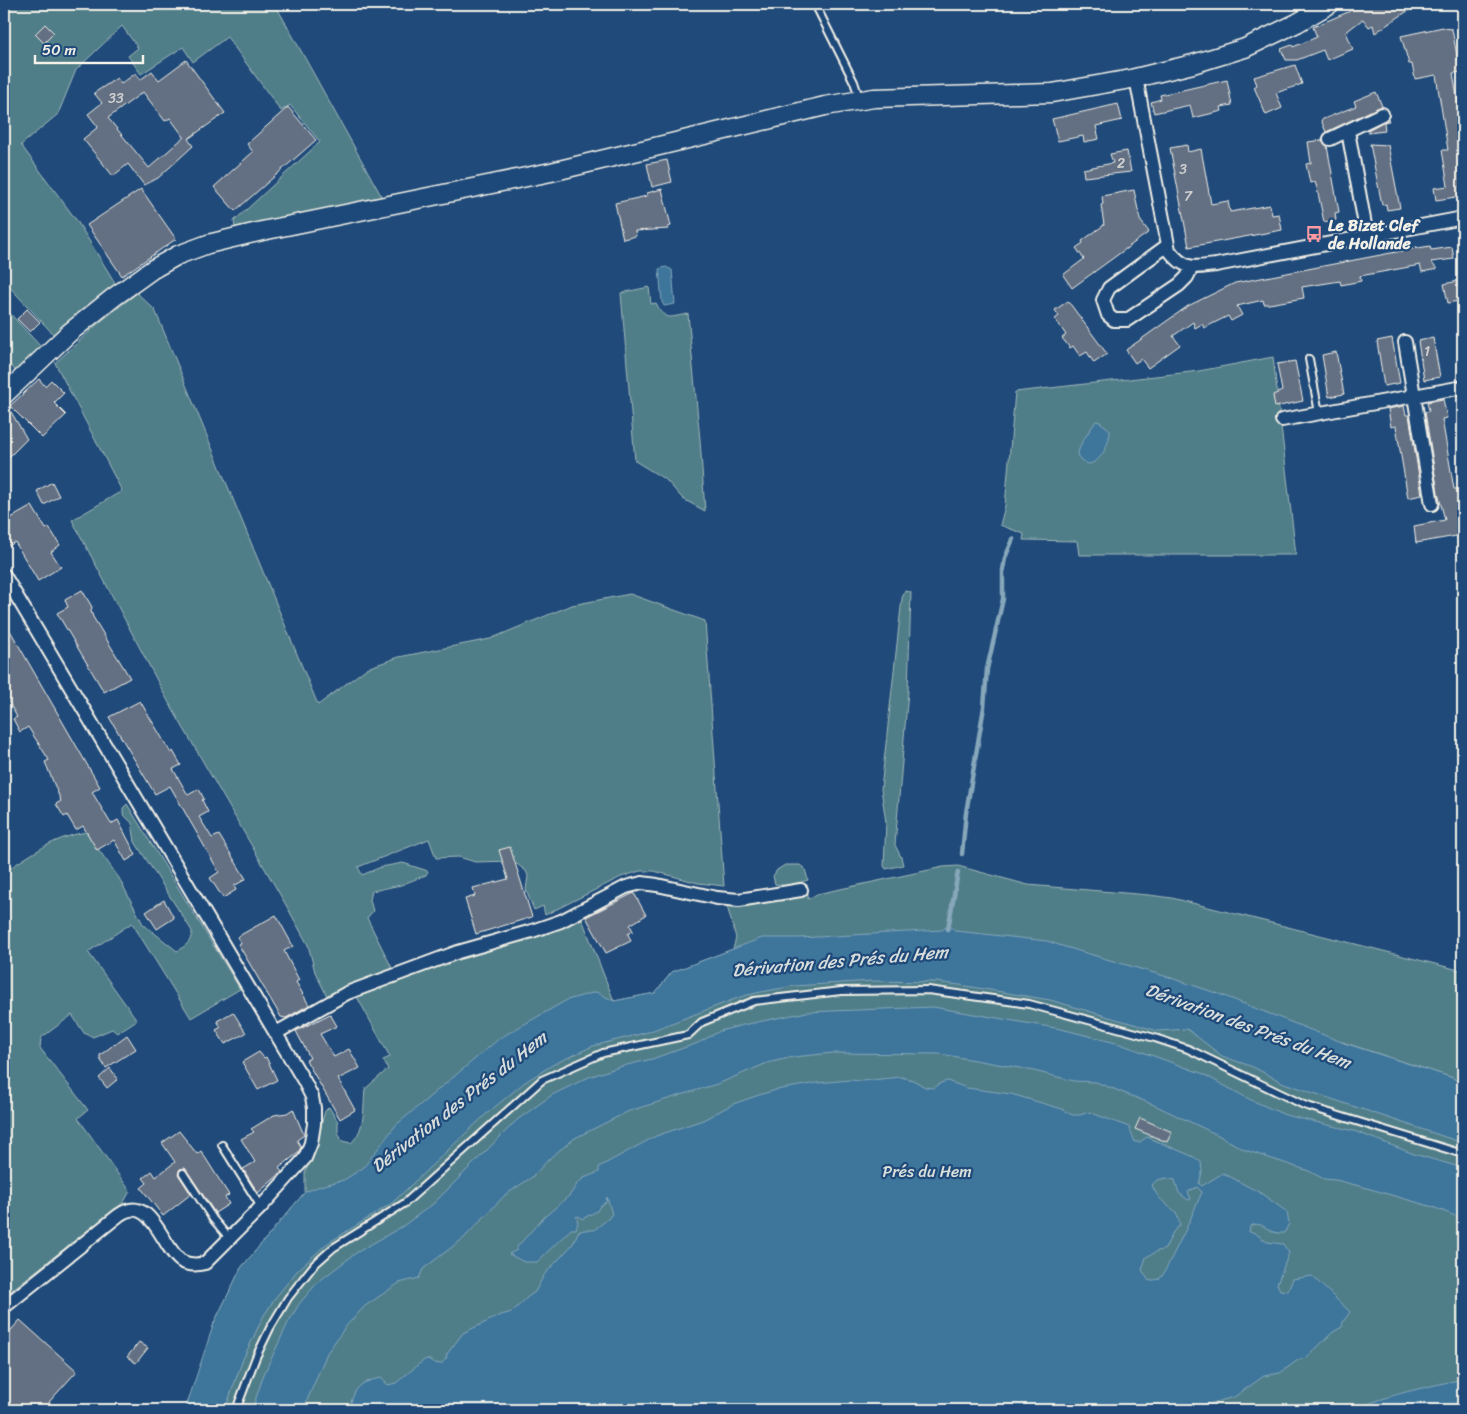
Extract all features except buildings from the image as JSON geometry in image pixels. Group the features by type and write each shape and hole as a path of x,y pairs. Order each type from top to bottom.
{"street":[{"path":"4,395 70,332 114,297 153,269 178,255 208,244 262,231 551,172 662,147 771,119 860,100 915,96 1052,93 1136,78 1193,64 1245,48 1297,23 1330,4"},
{"path":"1136,78 1169,250 1180,262 1192,267 1216,265 1463,218"},
{"path":"1330,139 1382,114"},
{"path":"1348,130 1367,236"},
{"path":"1168,245 1110,288 1103,300 1108,315 1114,320 1127,320 1180,285 1192,267"},
{"path":"1405,342 1432,504"},
{"path":"1282,420 1463,387"},
{"path":"4,575 308,1088 314,1108 311,1143 305,1158 261,1207 205,1263 184,1262 176,1256 146,1214 139,1210 128,1210 119,1215 4,1307"},
{"path":"276,1033 347,994 458,952 561,921 626,887 642,884 657,885 717,898 739,900 801,890"}],"lane":[{"path":"815,4 854,82 860,100"},
{"path":"1309,359 1318,413"},
{"path":"236,1410 256,1356 274,1320 288,1298 314,1266 333,1248 405,1203 542,1080 604,1053 688,1035 702,1022 754,1001 841,991 928,990 1029,1004 1155,1038 1188,1049 1304,1105 1463,1154"},
{"path":"222,1145 261,1207"},
{"path":"184,1173 214,1219 230,1239"}],"green space":[{"path":"4,4 275,4 383,199 235,227 234,221 320,142 290,105 281,111 227,37 193,62 183,47 141,74 128,56 138,48 122,26 76,70 58,114 21,145 77,221 117,286 55,336 4,281"},
{"path":"649,287 651,304 656,303 665,316 672,317 688,314 705,511 683,499 666,480 635,461 621,293"},
{"path":"137,293 155,310 318,705 367,668 399,657 490,639 572,605 630,594 705,621 724,886 698,883 654,871 640,871 621,877 545,915 543,906 534,910 526,890 528,876 526,871 513,861 475,862 459,857 436,858 429,839 358,867 362,875 381,867 403,863 428,871 426,875 401,885 372,891 370,900 373,911 367,918 393,970 350,984 327,996 315,972 308,945 169,703 72,520 122,491 55,363 100,322"},
{"path":"4,307 42,348 16,372 4,357"},
{"path":"1273,357 1296,555 1079,555 1077,541 1023,540 1024,534 1000,525 1005,506 1015,392 1199,371"},
{"path":"905,591 911,592 908,691 895,845 903,865 886,869 884,866 886,822 881,789 902,598"},
{"path":"127,804 240,989 191,1018 132,923 88,952 137,1020 117,1033 112,1029 93,1037 84,1033 72,1015 41,1038 40,1048 88,1110 78,1118 130,1191 124,1202 4,1296 4,872 52,843 86,832 119,878 143,924 177,951 188,943 192,931 135,842 132,823 123,814 123,808"},
{"path":"785,865 800,865 805,869 808,880 787,886 775,884 773,876 777,870"},
{"name":"Prés du Hem","path":"958,866 1028,885 1172,898 1463,971 1463,1083 1450,1077 1342,1042 1463,1095 1463,1410 192,1410 214,1323 241,1268 305,1192 305,1172 313,1155 325,1111 329,1107 338,1122 338,1132 342,1141 351,1143 361,1125 365,1089 388,1069 383,1060 390,1057 356,995 460,957 537,937 582,919 614,1001 655,993 672,972 733,949 736,938 727,906 808,893 808,899 817,894 943,867"}],"water":[{"path":"666,267 672,270 675,304 664,306 659,269"},
{"path":"1096,421 1110,430 1110,435 1101,456 1093,463 1088,464 1077,455 1082,442"},
{"name":"Dérivation des Prés du Hem","path":"949,925 956,931 1047,941 1171,978 1219,994 1344,1043 1450,1077 1463,1083 1463,1143 1284,1083 1253,1067 1222,1056 1187,1029 1158,1031 1050,1000 936,982 872,981 794,986 761,992 743,996 648,1032 593,1046 554,1064 525,1082 484,1116 392,1203 325,1245 297,1271 275,1298 263,1317 243,1359 225,1410 185,1410 214,1323 241,1268 305,1192 344,1180 363,1168 396,1125 500,1038 567,1000 596,992 614,1001 655,993 672,972 762,938 799,938 942,930"},
{"path":"933,1007 1061,1029 1120,1044 1201,1073 1249,1099 1285,1115 1354,1131 1414,1154 1463,1168 1463,1219 1433,1207 1367,1188 1324,1179 1309,1171 1245,1150 1152,1104 1096,1082 1074,1081 1026,1069 940,1054 832,1053 793,1057 767,1063 720,1083 629,1111 575,1138 551,1157 532,1177 505,1195 464,1238 423,1269 419,1278 399,1283 365,1306 346,1326 327,1353 303,1410 252,1410 264,1374 288,1323 299,1304 318,1282 356,1253 403,1226 433,1204 517,1120 552,1095 589,1077 652,1059 698,1043 720,1031 743,1025 807,1012"},
{"path":"901,1077 913,1080 925,1087 934,1088 947,1081 967,1088 1011,1094 1062,1109 1072,1115 1089,1112 1129,1127 1135,1142 1140,1142 1147,1137 1194,1157 1201,1162 1202,1172 1199,1184 1202,1186 1223,1173 1262,1194 1287,1212 1289,1224 1284,1233 1274,1232 1256,1224 1250,1226 1249,1232 1255,1233 1267,1242 1283,1244 1289,1253 1277,1284 1280,1290 1288,1291 1293,1279 1312,1276 1350,1312 1342,1327 1333,1332 1306,1358 1298,1360 1280,1373 1264,1376 1234,1397 1186,1410 349,1410 355,1392 362,1384 381,1378 388,1385 396,1383 424,1360 428,1359 434,1363 441,1364 463,1333 501,1315 512,1312 535,1292 544,1275 573,1244 578,1232 594,1230 612,1214 607,1197 606,1202 597,1211 582,1219 579,1216 576,1217 578,1222 576,1229 571,1229 537,1262 524,1262 509,1254 517,1250 517,1247 542,1219 570,1195 577,1184 584,1178 599,1172 599,1167 656,1136 703,1120 733,1104 756,1096 776,1090 817,1083 850,1080 862,1081","holes":["1166,1178 1175,1180 1179,1193 1188,1200 1191,1199 1188,1192 1197,1187 1202,1192 1163,1275 1159,1279 1149,1281 1142,1270 1146,1257 1165,1249 1173,1232 1180,1225 1176,1212 1156,1194 1152,1185 1157,1180"]},
{"path":"1463,1379 1463,1410 1354,1410 1394,1395"}],"waterway":[{"path":"962,854 966,813 984,707 987,669 1003,599 1003,570 1005,558 1013,539"},
{"path":"948,929 958,872"}],"place":[{"name":"Le Bizet Clef de Hollande","path":"1314,234"}]}
